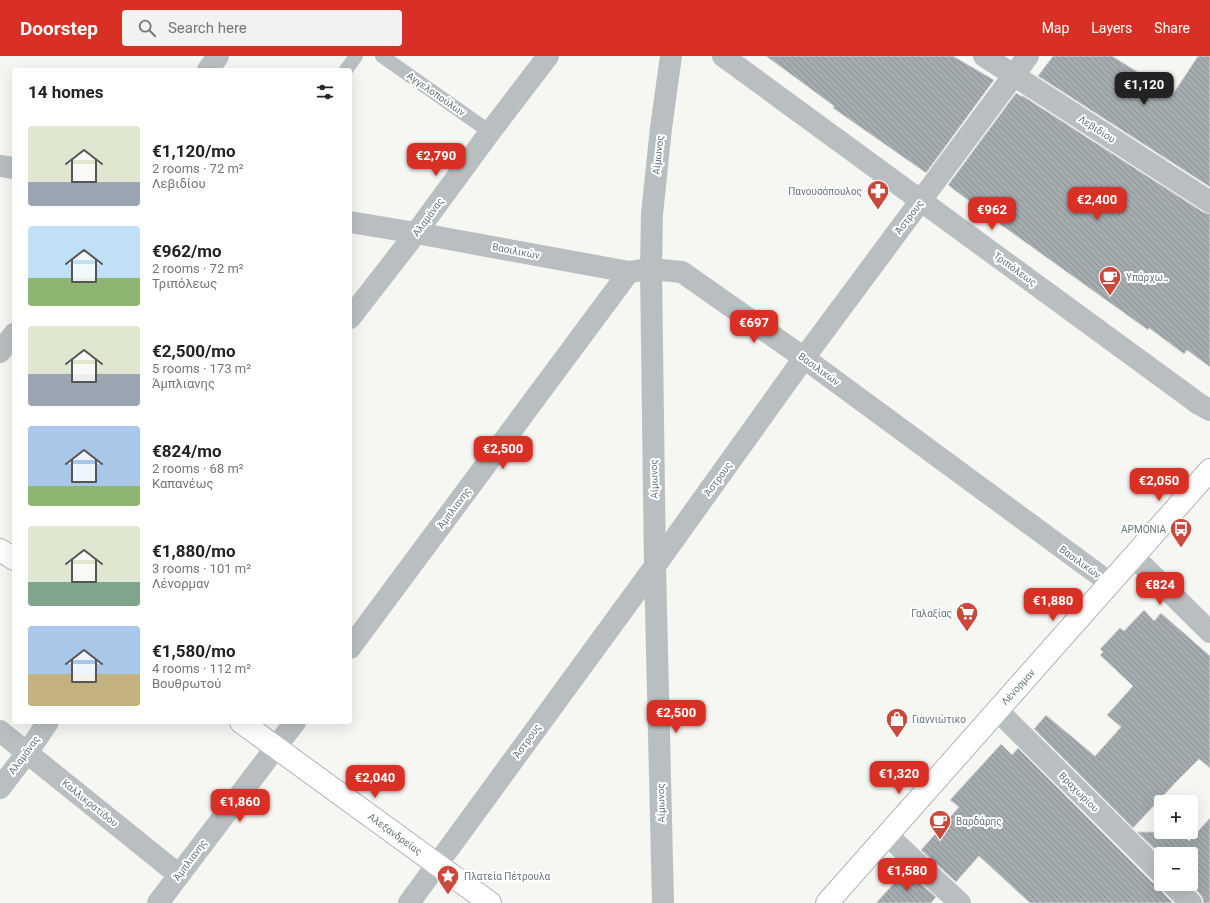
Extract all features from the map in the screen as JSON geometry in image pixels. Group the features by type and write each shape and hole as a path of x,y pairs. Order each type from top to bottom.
{"main road":[{"name":"Λένορμαν","path":"827,903 1210,470"},
{"path":"0,550 12,558"},
{"name":"Αλεξανδρείας","path":"244,724 490,903"}],"street":[{"path":"209,68 218,56"},
{"name":"Αλαμάνας","path":"352,315 416,233 548,56"},
{"name":"Αίμωνος","path":"663,903 655,566 651,269 653,207 660,128 671,56"},
{"name":"Τριπόλεως","path":"723,56 1199,404 1210,410"},
{"name":"Λεβιδίου","path":"984,56 1210,202"},
{"name":"Άστρους","path":"409,903 655,566 804,358 1028,56"},
{"path":"0,166 12,168"},
{"name":"Βασιλικών","path":"352,222 629,272 651,269 682,272 804,358 1110,583"},
{"name":"Άμπλιανης","path":"352,645 629,272"},
{"path":"0,352 12,337"},
{"path":"1134,557 1210,632"},
{"name":"Βραχωρίου","path":"997,710 1154,866"},
{"name":"Αλαμάνας","path":"0,788 47,724"},
{"name":"Άμπλιανης","path":"158,903 294,724"},
{"name":"Καλλικρατίδου","path":"0,731 179,874"},
{"path":"887,835 960,903"},
{"path":"1179,891 1191,903"}],"lane":[{"path":"347,68 356,56"},
{"name":"Αγγελοπούλων","path":"382,56 490,132"}],"building":[{"path":"766,56 953,56 994,80 926,173 833,108 834,106"},
{"path":"1053,56 1112,56 1173,94 1198,56 1210,56 1210,187 1038,76"},
{"path":"1016,93 1023,96 1203,212 1210,214 1210,367 1187,350 1184,354 1149,328 1148,330 948,185"},
{"path":"1144,610 1154,621 1161,613 1210,656 1210,768 1199,759 1164,795 1154,795 1154,806 1133,828 1034,729 1046,715 1095,756 1121,727 1107,715 1133,686 1100,655 1103,652 1100,649 1120,628 1124,631"},
{"path":"1001,744 1012,755 1018,748 1154,883 1154,891 1162,891 1173,903 1030,903 979,856 956,882 921,850 959,807 950,800"},
{"path":"1210,818 1210,903 1203,903 1203,899 1197,891 1198,847 1154,847 1154,848 1137,832 1154,832 1154,839 1187,839 1189,841 1191,839 1198,839 1198,831"},
{"path":"906,870 936,897 931,903 876,903"}],"place":[{"name":"Πανουσόπουλος","path":"878,210"},
{"name":"Υπάρχω..","path":"1110,296"},
{"name":"ΑΡΜΟΝΙΑ","path":"1181,548"},
{"name":"Γαλαξίας","path":"967,632"},
{"name":"Γιαννιώτικο","path":"897,738"},
{"name":"Βαρδάρης","path":"940,840"},
{"name":"Πλατεία Πέτρουλα","path":"448,896"}]}
